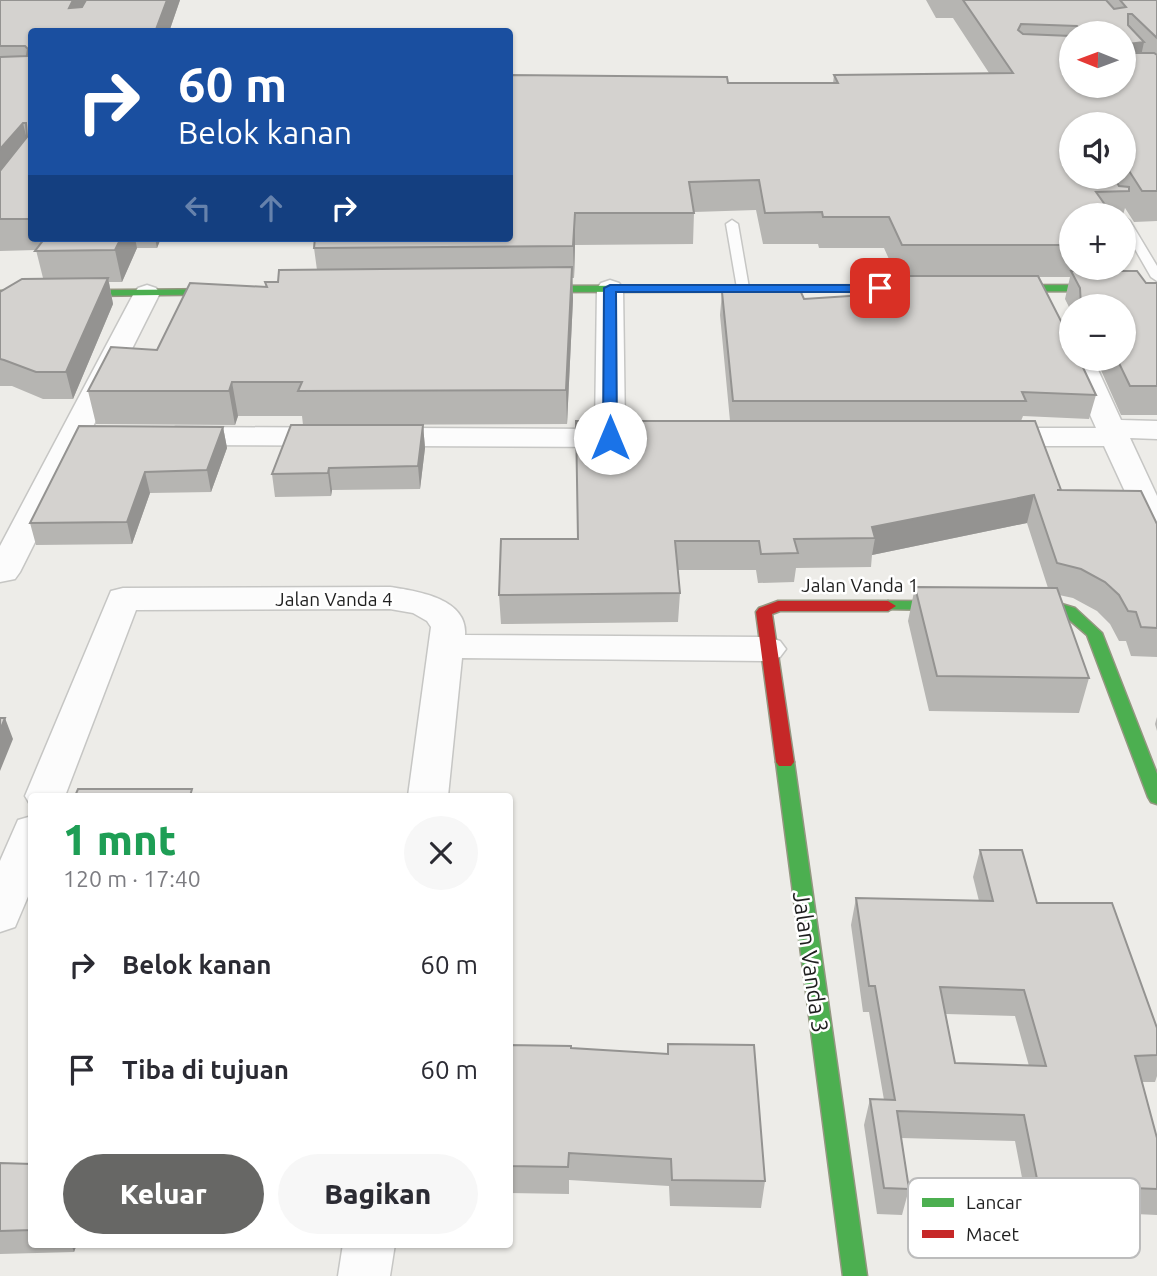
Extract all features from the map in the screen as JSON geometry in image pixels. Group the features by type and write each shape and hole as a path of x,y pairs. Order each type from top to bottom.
{"street":[{"path":"610,288 610,438"},
{"path":"501,289 743,288 1059,318"},
{"path":"1136,294 1157,288"},
{"path":"0,294 256,292"},
{"path":"3,572 88,436 147,293"},
{"path":"1085,371 1150,515"},
{"path":"965,437 1157,430"},
{"path":"143,436 649,438"},
{"name":"Jalan Vanda 4","path":"46,793 123,599 390,598 412,601 431,608 444,617 448,628 448,646 428,793"},
{"name":"Jalan Vanda 3","path":"778,606 765,612 768,649 855,1276"},
{"name":"Jalan Vanda 1","path":"778,606 1055,607 1070,612 1094,634 1157,797"},
{"path":"448,646 768,649"},
{"path":"0,915 28,842"},
{"path":"365,1276 368,1248"}],"lane":[{"path":"732,224 743,288"},
{"path":"1136,241 1157,277"}],"building":[{"path":"0,0 73,0 69,8 82,7 86,0 167,0 156,28 28,28 28,49 25,46 0,46"},
{"path":"963,0 1106,0 1114,9 1126,7 1120,0 1157,0 1157,38 1132,14 1128,14 1128,21 1059,21 1059,25 1021,24 1018,30 1023,34 1059,36 1059,98 1136,98 1136,53 1157,55 1157,191 1142,191 1136,182 1136,112 1059,112 1059,189 1129,191 1096,192 1104,203 1059,203 1059,245 902,245 889,217 823,217 822,212 765,213 759,180 689,182 694,213 575,213 573,246 314,248 315,242 513,242 513,75 727,77 728,83 838,83 834,75 1013,73"},
{"path":"1136,34 1144,42 1136,43"},
{"path":"28,49 28,219 0,219 0,171 27,137 26,123 23,123 0,149 0,57 27,56"},
{"path":"42,242 119,242 115,250 35,251"},
{"path":"572,267 566,390 298,391 302,382 232,382 229,391 88,391 111,347 157,350 190,283 267,287 265,282 278,282 279,270"},
{"path":"1136,271 1146,283 1157,283 1157,386 1130,386 1123,371 1136,371 1136,294 1080,294 1076,280 1136,280"},
{"path":"903,276 1038,276 1059,317 1059,371 1085,371 1096,395 1022,392 1026,401 733,401 722,292 800,290 804,299 895,293 891,281"},
{"path":"108,278 66,372 36,372 0,359 0,292 22,279"},
{"path":"576,421 1035,421 1061,490 1057,490 1141,491 1157,524 1157,628 1141,627 1136,612 1128,611 1119,595 1105,582 1081,569 1057,563 1034,495 872,527 875,538 794,539 798,553 761,554 759,541 675,541 680,593 499,595 501,539 578,539"},
{"path":"291,425 423,425 418,466 329,468 328,473 272,474"},
{"path":"79,426 223,427 207,470 145,472 127,522 30,523"},
{"path":"915,587 1057,588 1089,678 937,676"},
{"path":"78,789 192,789 191,793 76,793"},
{"path":"980,850 1022,850 1037,903 1112,903 1157,1028 1157,1055 1135,1056 1157,1138 1157,1189 1140,1188 1140,1178 1037,1178 1024,1115 897,1111 908,1189 884,1188 870,1099 895,1100 875,986 869,986 856,898 993,901","holes":["940,987 1024,990 1046,1066 955,1063"]},
{"path":"668,1044 754,1045 765,1181 672,1180 671,1159 569,1153 568,1167 513,1166 513,1045 571,1046 668,1054"},
{"path":"0,1163 28,1164 28,1230 0,1231"}],"traffic: fast":[{"path":"519,289 1157,288"},
{"path":"0,294 238,292"},
{"path":"888,606 1055,607 1070,612 1094,633 1157,797"},
{"path":"785,762 855,1276"}],"traffic: jam":[{"path":"785,762 764,612 778,606 888,606"}],"route":[{"path":"610,438 610,288 880,288"}]}
